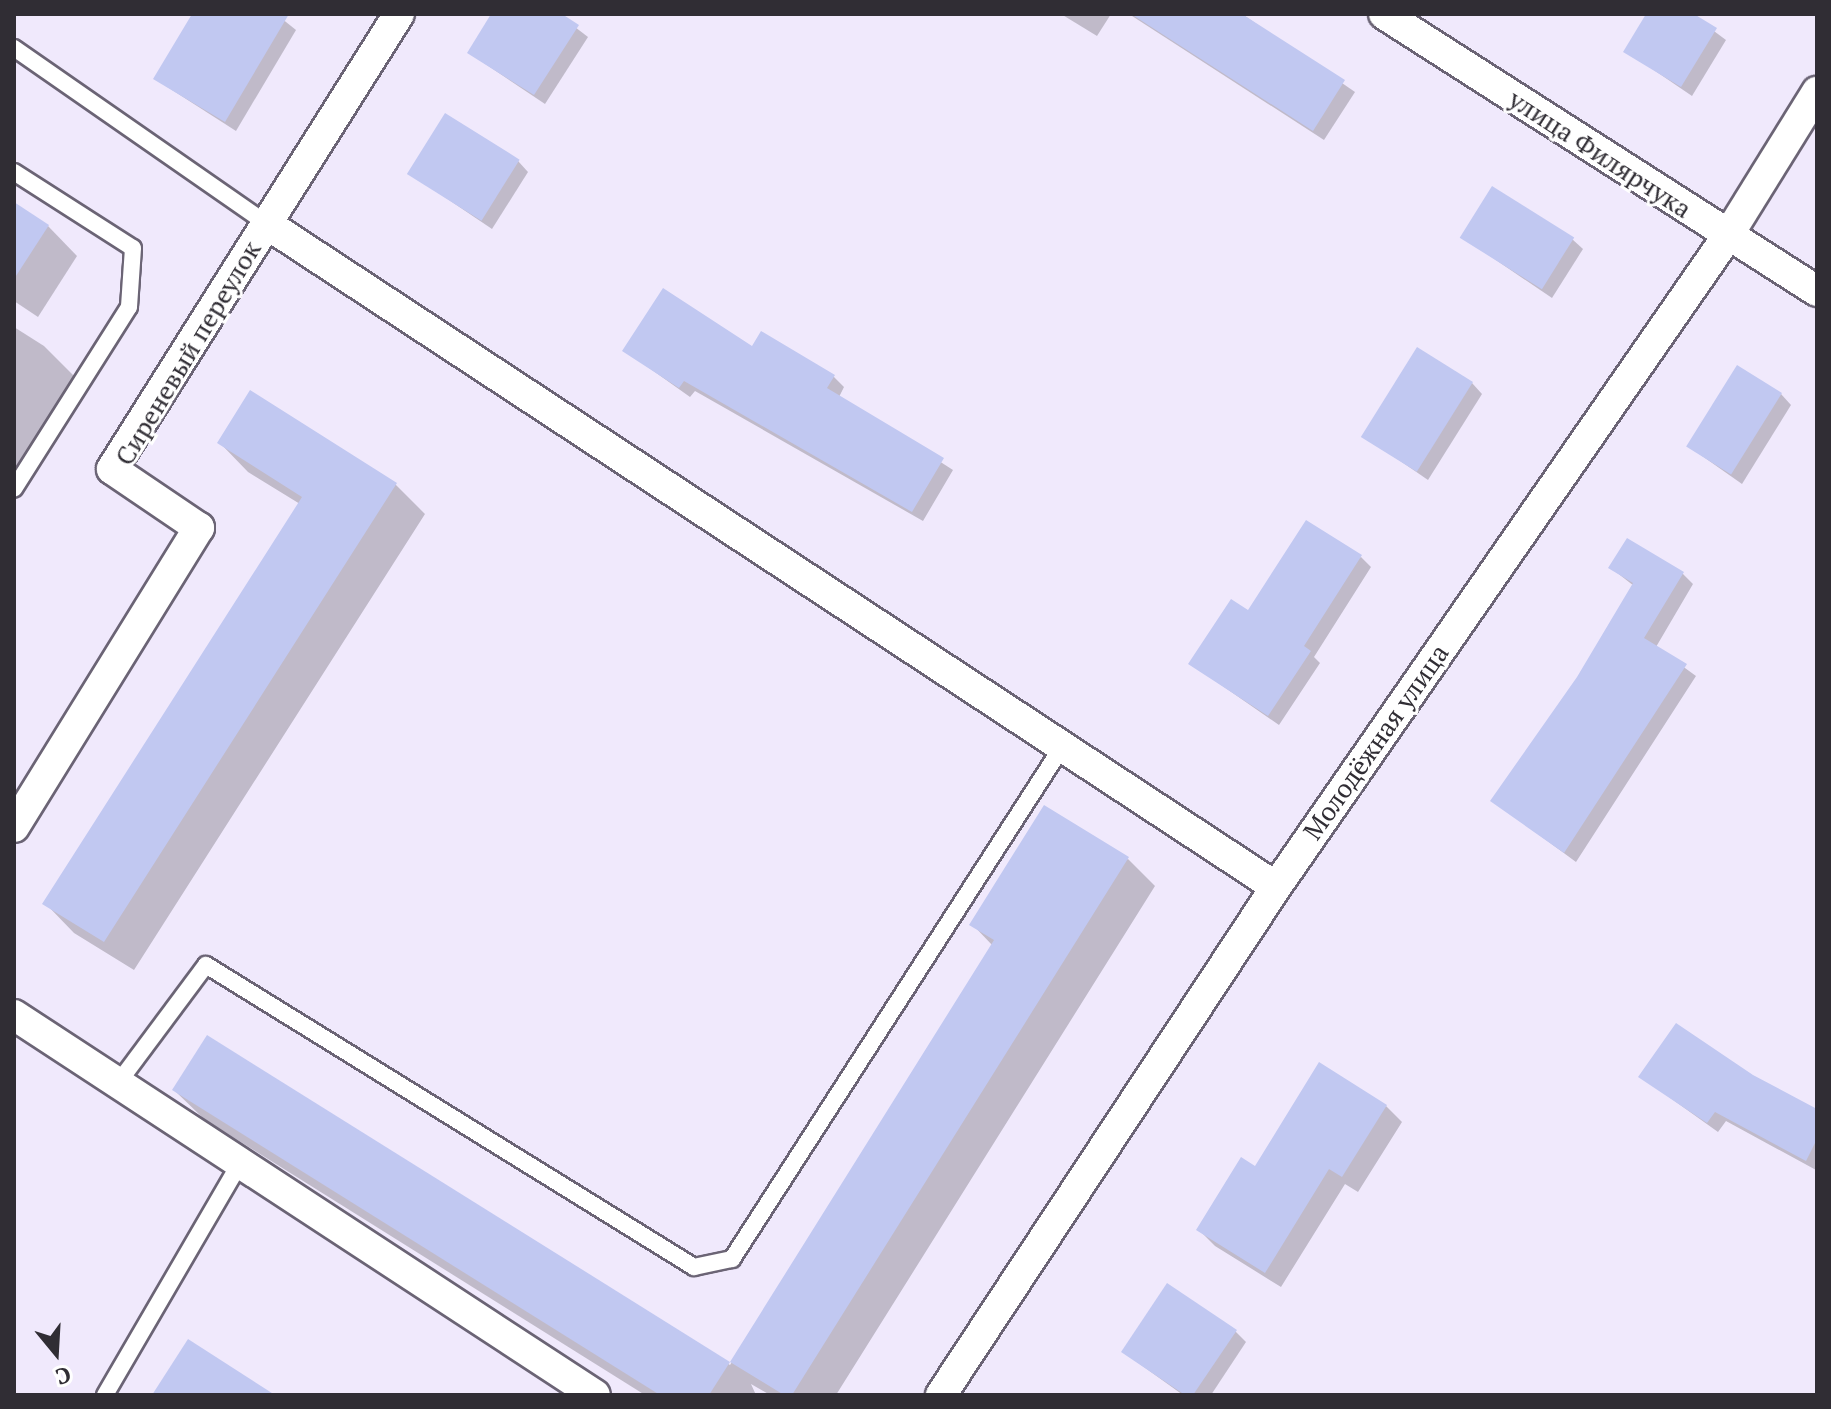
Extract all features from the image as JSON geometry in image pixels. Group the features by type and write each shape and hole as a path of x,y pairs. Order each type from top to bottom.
{"street":[{"name":"Сиреневый переулок","path":"14,827 199,528 112,469 399,14"},
{"name":"улица Филярчука","path":"1384,14 1727,237 1817,291"},
{"name":"Молодёжная улица","path":"941,1395 1276,887 1727,237 1817,92"},
{"path":"267,224 1276,887"},
{"path":"14,1015 595,1395"}],"lane":[{"path":"14,48 267,224"},
{"path":"14,172 133,248 129,307 14,489"},
{"path":"118,1083 206,965 694,1267 732,1259 1062,747"},
{"path":"105,1395 240,1163"}],"building":[{"path":"192,14 289,14 225,122 153,79"},
{"path":"491,14 562,14 579,25 534,95 467,53"},
{"path":"1131,14 1242,14 1345,80 1313,131"},
{"path":"1646,14 1694,14 1717,28 1681,87 1623,52"},
{"path":"445,113 520,160 481,221 407,174"},
{"path":"1492,186 1574,237 1542,289 1460,238"},
{"path":"14,202 49,225 14,279"},
{"path":"663,288 752,346 761,331 835,375 827,388 944,458 912,512 684,381 679,388 622,351"},
{"path":"1417,347 1473,382 1417,472 1361,437"},
{"path":"1737,365 1782,393 1731,474 1686,446"},
{"path":"250,390 397,483 104,942 42,904 302,497 217,443"},
{"path":"1306,520 1362,555 1304,646 1311,651 1268,716 1188,664 1231,599 1248,610"},
{"path":"1627,538 1684,572 1644,638 1687,664 1564,853 1490,801 1577,677 1633,583 1608,568"},
{"path":"1044,805 1129,857 792,1395 784,1395 730,1362 994,940 969,925"},
{"path":"1676,1023 1753,1075 1817,1109 1817,1139 1806,1161 1715,1112 1707,1123 1638,1077"},
{"path":"207,1035 730,1362 709,1395 660,1395 172,1090"},
{"path":"1319,1062 1387,1105 1342,1177 1329,1169 1265,1273 1196,1230 1241,1157 1255,1166"},
{"path":"1167,1283 1237,1330 1193,1395 1185,1395 1121,1352"},
{"path":"188,1339 275,1395 152,1395"}]}
